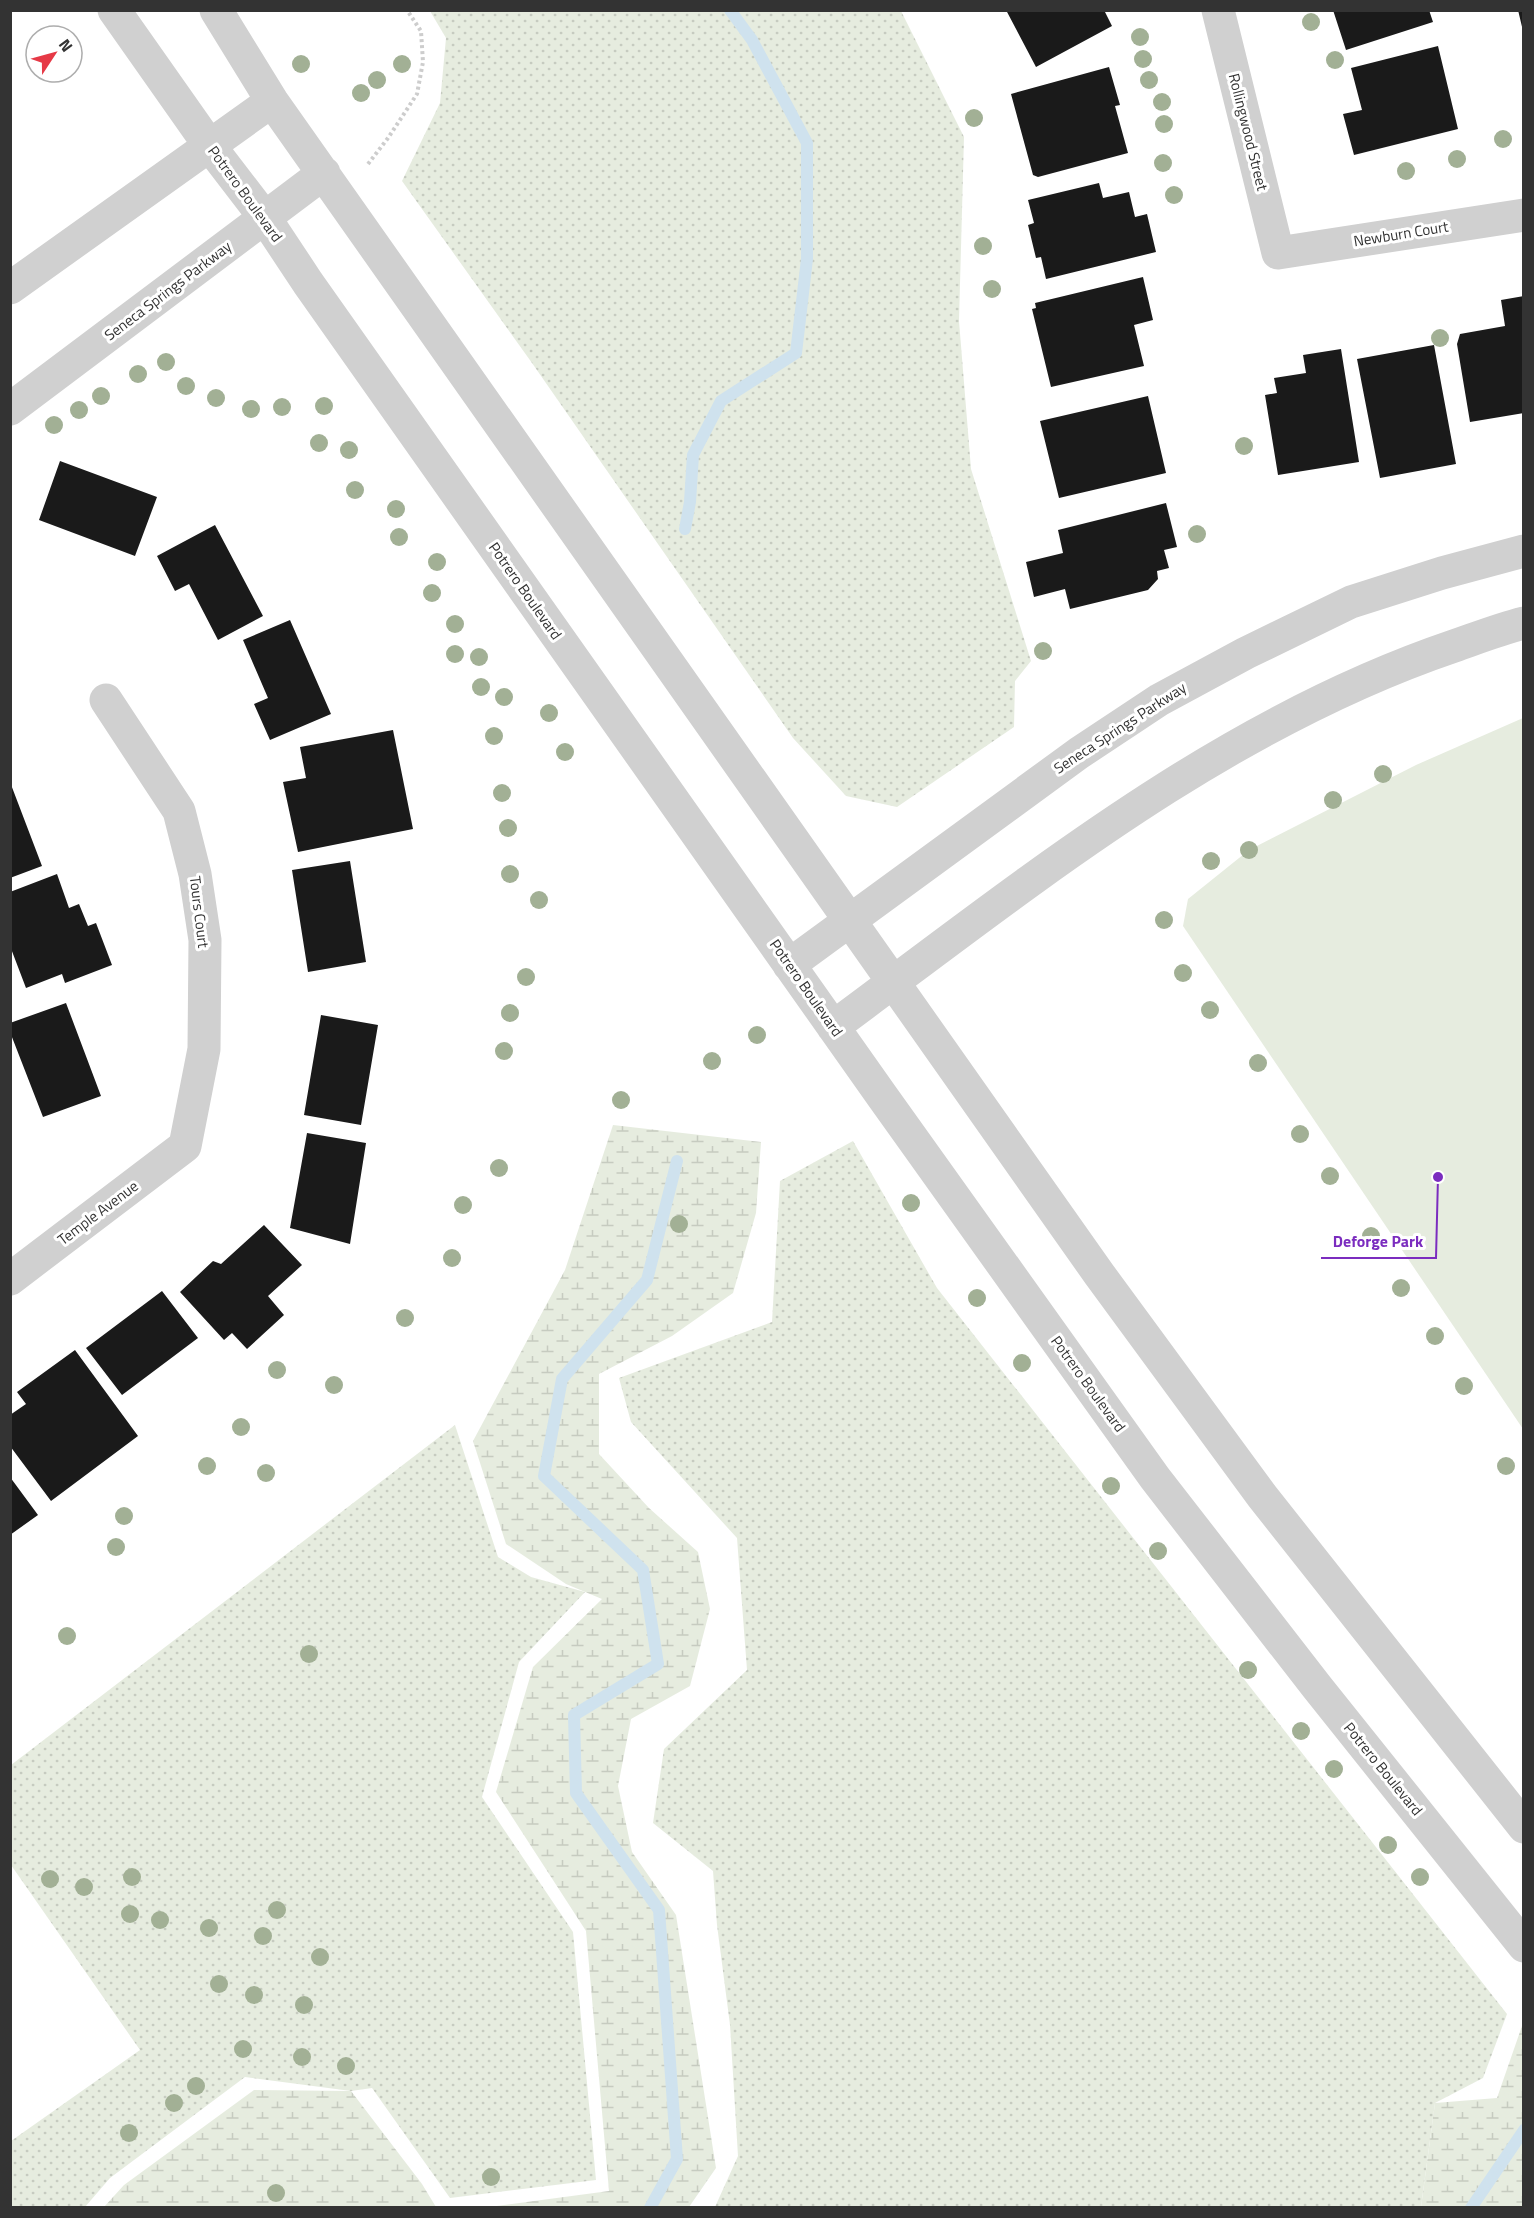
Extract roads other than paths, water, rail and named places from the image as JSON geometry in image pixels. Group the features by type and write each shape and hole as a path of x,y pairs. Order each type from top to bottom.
{"street":[{"name":"Potrero Boulevard","path":"114,10 209,146 265,218 322,303 789,965 1155,1478 1317,1687 1524,1946"},
{"path":"216,10 272,101 1099,1274 1255,1486 1524,1827"},
{"name":"Rollingwood Street","path":"1218,10 1278,253"},
{"path":"10,288 272,101"},
{"name":"Seneca Springs Parkway","path":"10,408 324,173"},
{"name":"Newburn Court","path":"1278,253 1524,215"},
{"name":"Seneca Springs Parkway","path":"789,965 1079,753 1159,700 1246,653 1351,602 1524,550"},
{"path":"833,1027 1101,829 1242,741 1314,704 1406,662 1524,623"},
{"name":"Tours Court","path":"106,700 178,811 195,874 205,940 204,1049 185,1146"},
{"name":"Temple Avenue","path":"10,1279 185,1146"}],"waterway":[{"path":"685,529 690,502 693,455 721,401 796,353 807,259 807,143 752,40 730,10"},
{"path":"650,2208 677,2159 659,1910 576,1793 574,1715 658,1664 643,1570 544,1476 562,1379 647,1280 677,1161"},
{"path":"1471,2208 1524,2130"}],"place":[{"name":"Deforge Park","path":"1438,1177"}]}
